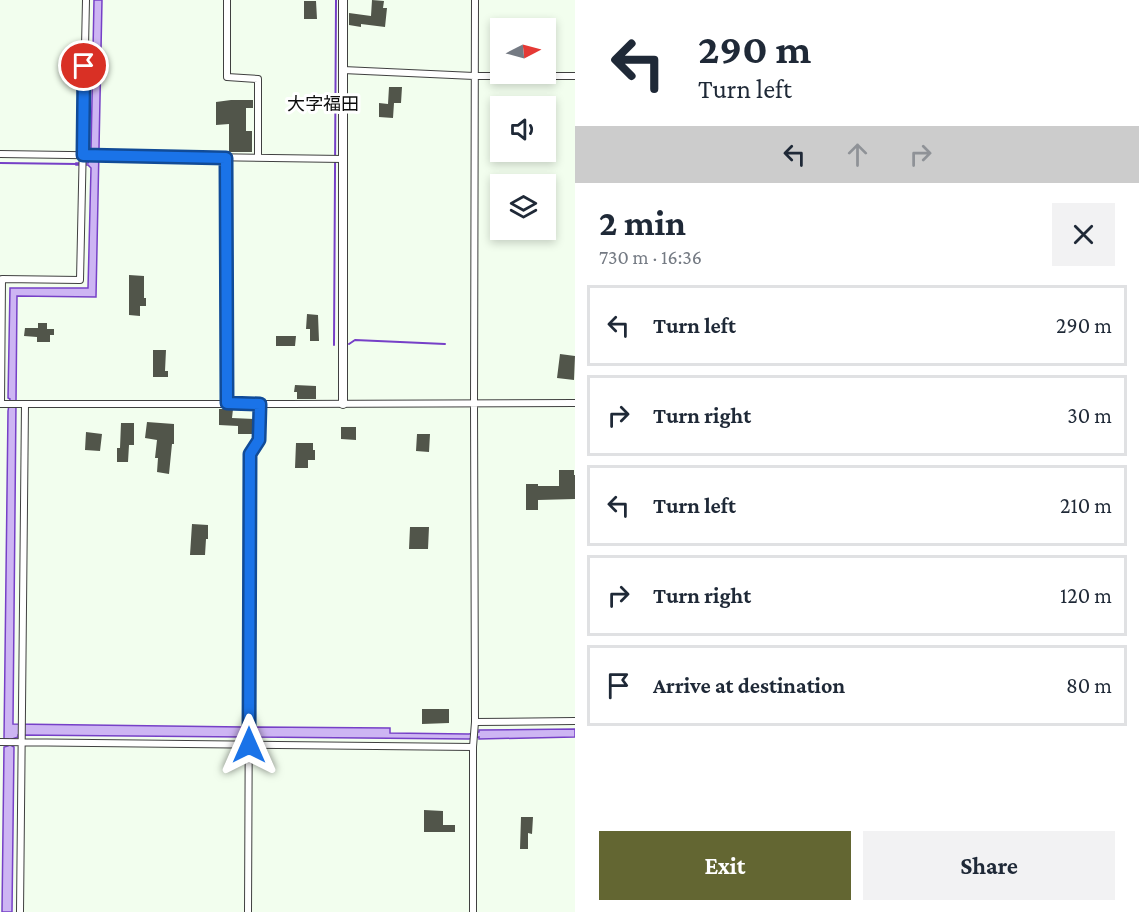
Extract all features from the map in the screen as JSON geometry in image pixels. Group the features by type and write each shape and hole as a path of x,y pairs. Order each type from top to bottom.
{"street":[{"path":"86,0 80,280 2,279 3,404 575,403"},
{"path":"227,0 227,78 258,79 258,158"},
{"path":"343,0 343,70 338,159 343,404"},
{"path":"473,912 475,0"},
{"path":"343,70 575,76"},
{"path":"0,154 84,160 102,155 338,159"},
{"path":"226,158 227,403"},
{"path":"20,912 21,404"},
{"path":"248,912 250,454 259,440 260,404"},
{"path":"475,722 575,721"},
{"path":"7,742 22,740 473,747"}],"shaded area":[{"path":"94,0 102,0 96,297 17,296 13,724 243,727 243,730 255,730 256,727 390,728 390,733 469,734 479,732 479,730 575,729 575,737 479,739 479,737 469,739 255,737 255,734 244,734 243,737 18,735 12,739 14,747 12,912 2,912 4,747 8,746 8,739 4,739 10,288 88,288 91,168 88,165 76,165 76,163 88,163 92,160 93,152 91,150"}],"building":[{"path":"372,0 384,1 383,8 387,8 385,27 349,25 349,13 371,16"},
{"path":"304,1 316,1 317,19 304,19"},
{"path":"389,87 402,87 401,103 394,103 393,118 379,117 379,103 388,104"},
{"path":"253,100 253,108 246,108 246,131 252,131 252,152 229,152 229,124 216,125 216,102"},
{"path":"129,275 144,276 146,306 140,306 140,316 129,315"},
{"path":"307,314 318,315 319,341 310,341 310,329 306,329"},
{"path":"38,323 47,323 47,329 54,329 54,335 50,335 50,342 37,342 37,337 24,336 25,328 38,328"},
{"path":"276,336 296,336 295,346 276,346"},
{"path":"153,350 166,350 165,371 168,371 168,377 153,377"},
{"path":"560,354 575,356 574,380 557,378"},
{"path":"295,385 316,386 316,399 297,399 297,392 294,392"},
{"path":"219,409 233,409 232,418 254,419 254,434 238,434 238,426 219,425"},
{"path":"147,422 174,424 174,444 172,444 169,474 157,472 158,458 155,458 157,440 145,438"},
{"path":"121,423 134,423 134,445 129,445 128,462 117,462"},
{"path":"341,427 356,427 356,440 341,439"},
{"path":"86,432 102,434 100,451 85,450"},
{"path":"417,434 430,434 429,452 416,451"},
{"path":"296,443 313,443 315,460 308,460 308,468 295,468"},
{"path":"559,470 574,470 575,499 538,500 538,510 526,510 526,484 559,486"},
{"path":"192,524 208,525 205,555 190,555"},
{"path":"410,527 429,527 428,549 409,549"},
{"path":"422,709 449,709 449,723 422,724"},
{"path":"424,810 443,811 443,825 455,825 455,832 424,832"},
{"path":"521,817 533,817 532,834 528,833 528,849 520,849"}],"waterway":[{"path":"334,345 336,0"},
{"path":"0,163 78,164"},
{"path":"349,344 355,340 445,344"}],"district":[{"name":"大字福田","path":"323,104"}],"route":[{"path":"84,66 83,155 226,158 227,403 260,404 259,440 250,454 249,745"}]}
